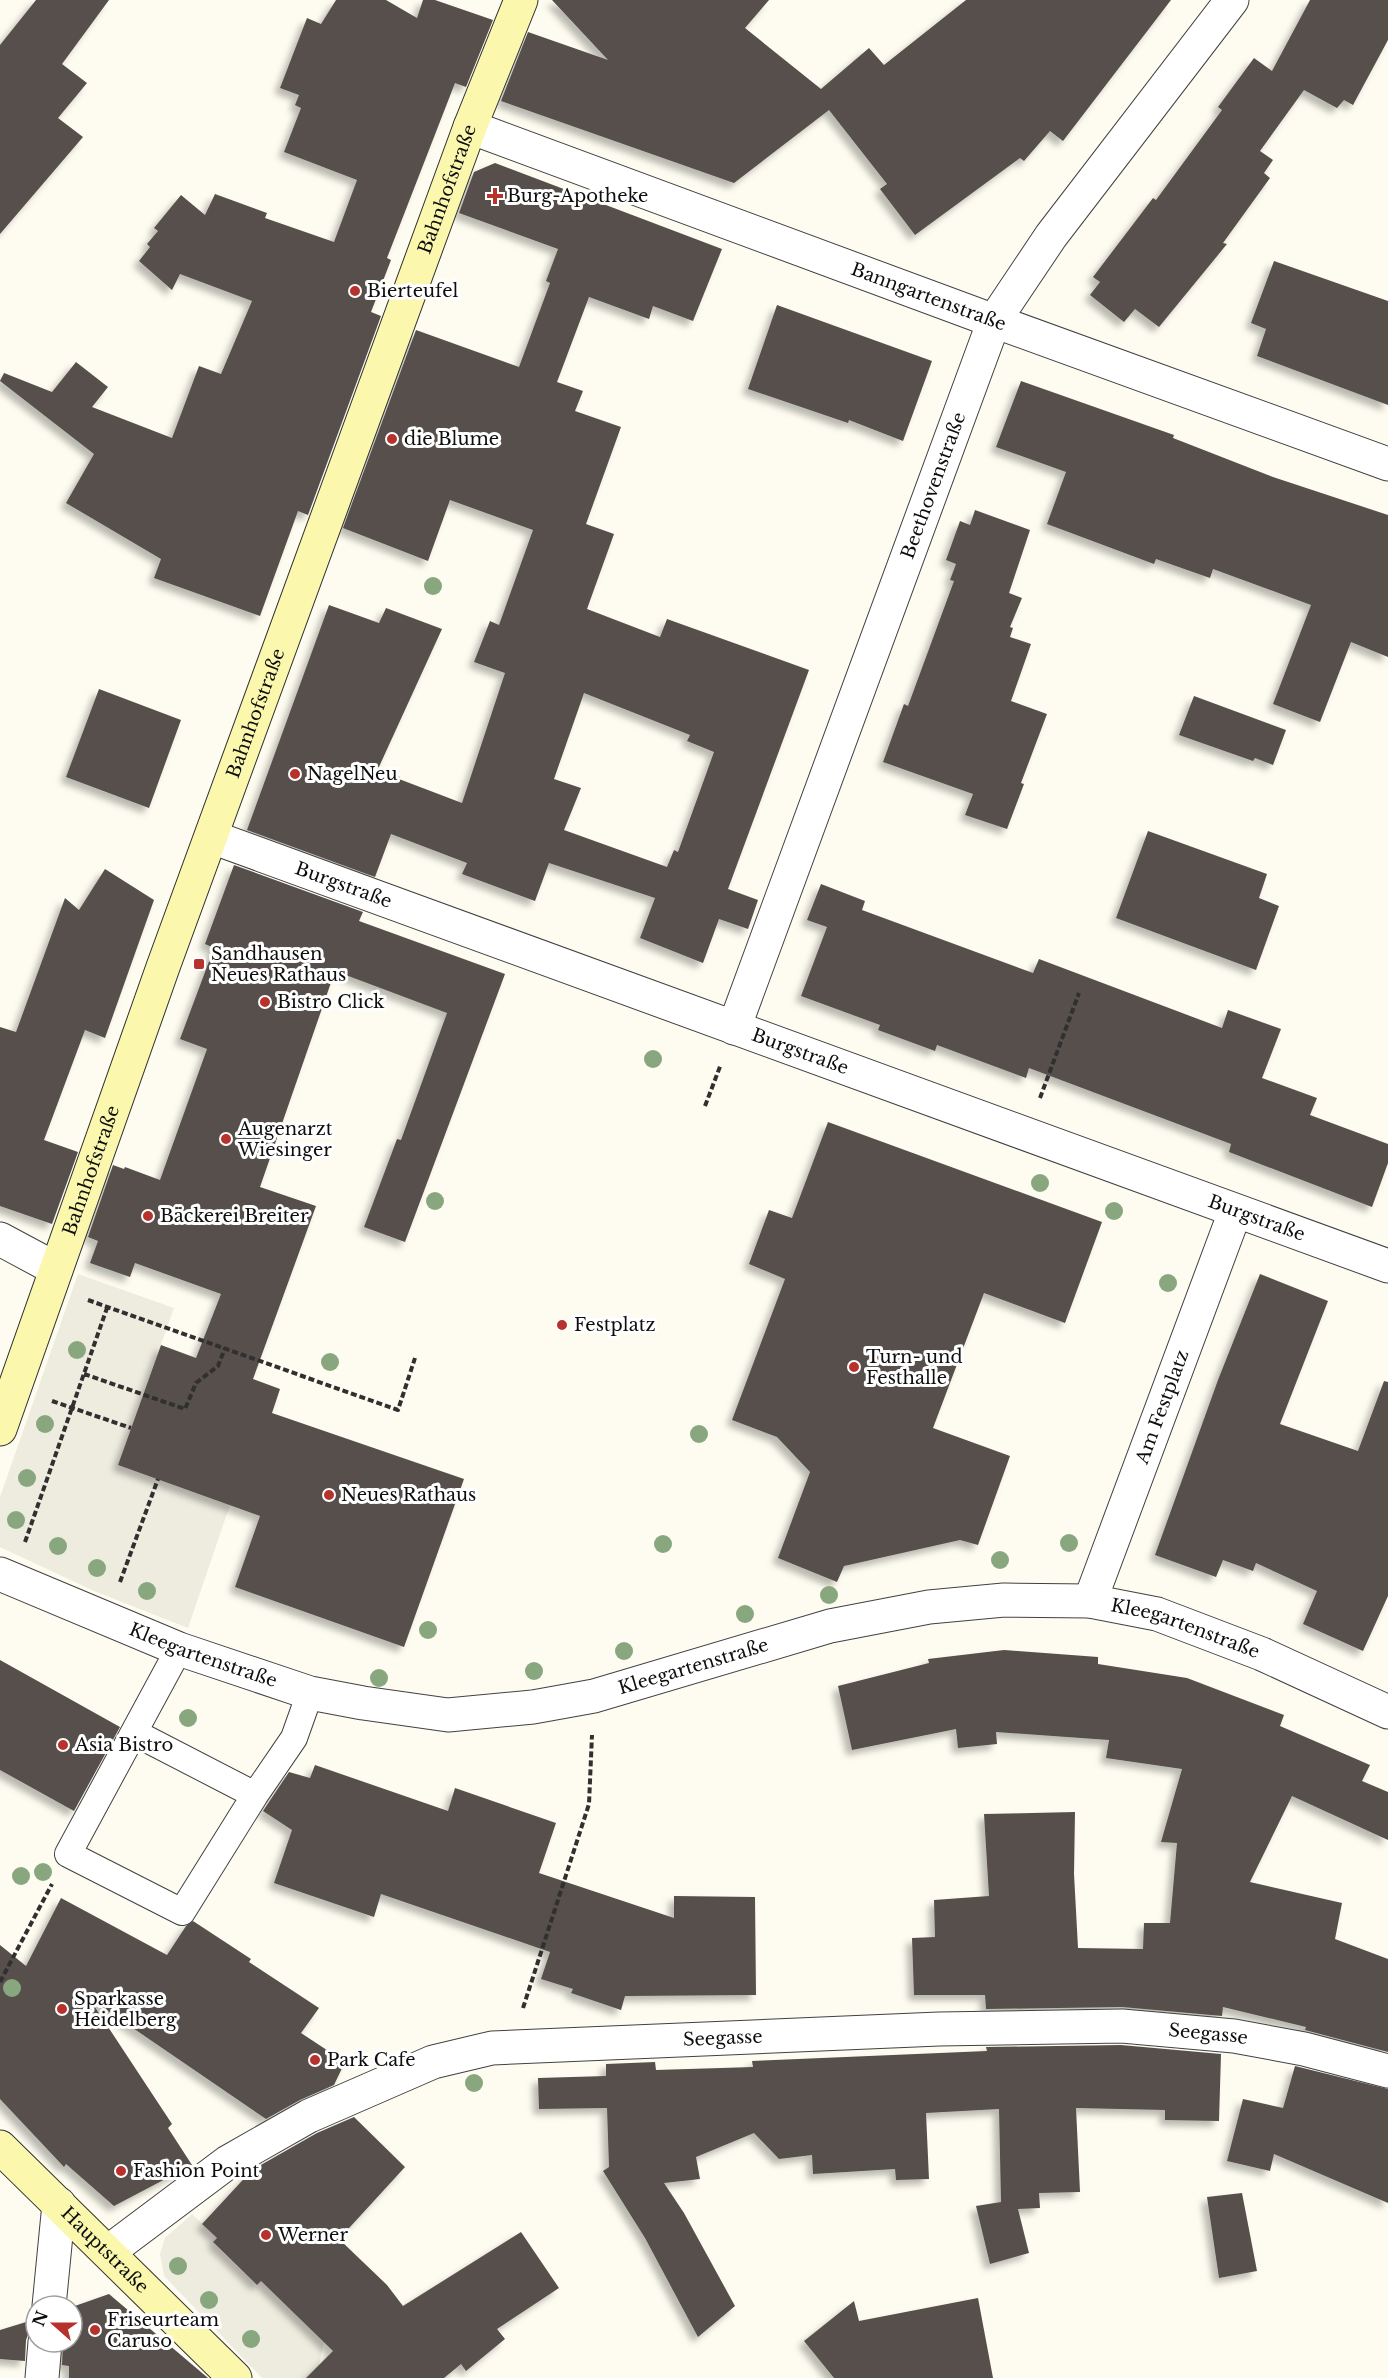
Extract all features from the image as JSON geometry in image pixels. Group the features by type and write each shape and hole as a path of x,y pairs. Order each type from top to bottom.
{"street":[{"name":"Bahnhofstraße","path":"0,1429 155,990 470,127 521,0"},
{"name":"Beethovenstraße","path":"734,1028 994,321 1051,236 1232,0"},
{"name":"Banngartenstraße","path":"470,127 1388,464"},
{"name":"Burgstraße","path":"212,837 1388,1266"},
{"name":"Am Festplatz","path":"1090,1601 1235,1212"},
{"path":"0,1239 52,1278"},
{"name":"Kleegartenstraße","path":"5,1576 179,1650 310,1693 448,1715 533,1707 594,1696 830,1626 928,1608 1004,1600 1090,1601 1157,1614 1262,1654 1388,1712"},
{"name":"Seegasse","path":"108,2252 228,2162 309,2116 433,2062 492,2048 939,2029 1122,2026 1234,2036 1304,2049 1388,2070"},
{"name":"Hauptstraße","path":"0,2147 235,2378"},
{"path":"50,2294 58,2204"},
{"path":"42,2378 44,2354"}],"lane":[{"path":"179,1650 68,1854 182,1912 255,1795 294,1738 310,1693"},
{"path":"135,1733 255,1795"}],"path":[{"path":"1026,1135 1079,993"},
{"path":"52,1278 107,1308 398,1410 415,1358"},
{"path":"5,1576 72,1407 107,1308"},
{"path":"84,1374 185,1409 196,1383 218,1366 225,1348"},
{"path":"14,1388 131,1428"},
{"path":"106,1619 158,1479"},
{"path":"522,2011 589,1804 594,1696"},
{"path":"0,1982 68,1854"}],"shaded area":[{"path":"78,1274 174,1308 118,1465 230,1505 188,1628 94,1591 0,1547 0,1497"},
{"path":"192,2214 217,2238 213,2243 256,2285 261,2281 324,2342 319,2365 306,2378 262,2378 164,2276 160,2254 165,2238"}],"building":[{"path":"36,0 109,0 62,64 87,83 58,118 83,137 0,234 0,45"},
{"path":"336,0 386,0 417,18 423,0 435,0 493,20 466,87 455,83 387,258 391,260 371,312 381,316 308,515 298,511 260,616 154,578 161,559 66,503 94,454 0,381 4,373 52,392 76,362 108,387 92,407 172,438 199,366 221,374 252,301 180,274 172,290 139,261 150,247 147,244 158,231 154,228 181,195 205,215 215,194 267,213 265,218 334,242 357,180 284,152 301,108 295,105 299,95 280,88 307,18 321,24"},
{"path":"552,0 769,0 745,28 821,89 869,48 884,65 966,0 1171,0 1063,141 1050,131 1024,161 1020,158 915,235 880,189 887,184 829,110 734,183 501,101 528,32 608,60"},
{"path":"1310,0 1388,0 1388,40 1353,105 1344,100 1337,108 1304,90 1260,151 1273,160 1264,173 1270,178 1223,243 1227,244 1159,327 1135,309 1124,322 1090,295 1100,282 1093,277 1153,198 1156,200 1222,110 1218,107 1254,58 1272,71"},
{"path":"495,163 722,249 693,321 653,306 649,319 589,297 557,382 583,391 575,411 621,427 586,524 614,534 587,609 660,637 667,619 809,670 728,889 758,900 748,929 719,919 703,963 640,938 655,898 549,863 535,901 462,874 467,863 391,834 375,877 247,830 329,605 379,623 386,608 442,629 378,769 462,803 505,673 474,662 490,621 499,625 533,530 450,500 428,561 343,528 416,330 519,367 550,283 546,281 558,249 459,213 474,172","holes":["584,693 690,735 687,741 714,752 678,852 674,850 667,867 564,830 581,788 554,779"]},
{"path":"1274,261 1388,301 1388,405 1257,356 1266,329 1251,323"},
{"path":"777,305 932,361 903,441 849,420 848,423 748,389"},
{"path":"1021,381 1174,435 1173,438 1273,477 1388,515 1388,657 1351,642 1320,722 1273,704 1311,605 1213,569 1210,578 1156,559 1154,564 1047,524 1066,472 996,447"},
{"path":"975,510 1030,530 1009,593 1022,598 1010,627 1013,628 1010,637 1031,644 1011,701 1047,714 1021,783 1024,784 1007,829 965,815 973,794 883,762 904,704 908,706 954,581 950,580 956,564 946,560 960,521 970,525"},
{"path":"99,689 181,720 149,808 66,777"},
{"path":"1194,696 1286,730 1273,765 1255,758 1253,761 1179,735"},
{"path":"1148,831 1267,874 1259,898 1279,906 1256,970 1116,918"},
{"path":"234,865 363,912 359,921 505,974 405,1242 364,1227 397,1139 401,1140 447,1013 335,971 260,1187 316,1206 253,1379 280,1389 272,1413 464,1479 404,1647 235,1587 260,1516 118,1465 161,1345 196,1358 221,1294 135,1263 130,1277 90,1263 98,1241 88,1237 113,1165 160,1180 207,1049 180,1039 214,948 205,944"},
{"path":"105,869 154,900 105,1038 85,1030 44,1140 78,1152 52,1224 0,1206 0,1027 16,1032 65,898 79,910"},
{"path":"821,884 865,901 862,910 1033,973 1039,959 1222,1028 1228,1010 1281,1029 1262,1078 1317,1098 1310,1115 1388,1144 1388,1163 1372,1207 1229,1152 1231,1144 1029,1068 1026,1078 937,1045 935,1051 878,1030 880,1025 801,996 827,927 807,920"},
{"name":"Turn- und Festhalle","path":"828,1122 1102,1222 1065,1323 984,1293 933,1428 1010,1456 978,1545 960,1540 844,1566 837,1582 778,1558 810,1472 777,1437 732,1420 785,1279 749,1264 769,1210 792,1218"},
{"path":"1260,1274 1328,1301 1280,1424 1358,1451 1384,1381 1388,1382 1388,1596 1363,1651 1303,1624 1317,1591 1256,1563 1253,1571 1223,1560 1216,1577 1155,1555 1218,1380"},
{"path":"1004,1650 1098,1657 1098,1664 1187,1678 1284,1715 1280,1726 1370,1765 1362,1781 1388,1792 1388,1840 1292,1796 1250,1882 1342,1903 1335,1939 1388,1959 1388,2052 1305,2030 1306,2027 1223,2007 1222,2016 1122,2007 986,2009 985,1995 914,1995 912,1938 935,1937 934,1900 989,1896 984,1814 1075,1812 1074,1874 1078,1948 1143,1949 1144,1923 1170,1923 1177,1843 1161,1842 1182,1769 1106,1758 1109,1740 996,1732 997,1744 958,1748 956,1729 852,1750 838,1686 929,1663 928,1659"},
{"name":"Asia Bistro","path":"0,1660 120,1727 74,1811 0,1770"},
{"path":"315,1765 448,1811 455,1788 556,1823 539,1873 674,1918 674,1896 755,1897 756,1995 625,1996 621,2010 571,1993 573,1989 541,1979 550,1952 381,1894 374,1917 274,1883 292,1830 263,1811 289,1772 310,1778"},
{"path":"61,1898 167,1955 186,1926 193,1921 251,1959 249,1962 319,2008 301,2033 345,2062 334,2085 266,2119 89,1998 172,2124 168,2128 192,2165 114,2206 66,2164 64,2167 0,2099 0,1945 26,1966"},
{"path":"1121,2045 1221,2054 1219,2121 1165,2120 1165,2110 1076,2108 1080,2192 1039,2193 1040,2208 1018,2209 1029,2253 990,2264 976,2206 1001,2202 999,2109 926,2113 929,2179 896,2180 895,2169 813,2174 812,2155 779,2159 754,2133 696,2157 700,2179 664,2183 684,2213 735,2306 698,2337 645,2238 603,2171 609,2167 607,2108 539,2109 538,2078 606,2076 606,2064 655,2062 656,2070 753,2067 752,2061 987,2051 986,2047"},
{"path":"1295,2066 1388,2089 1388,2203 1274,2154 1270,2171 1227,2161 1243,2099 1283,2108"},
{"path":"354,2117 405,2167 339,2239 387,2285 403,2306 521,2232 559,2288 497,2329 505,2339 466,2371 461,2364 444,2378 306,2378 333,2351 261,2281 257,2285 213,2242 217,2238 202,2224 252,2170 317,2133"},
{"path":"1242,2193 1257,2271 1219,2278 1207,2197"},
{"path":"109,2294 208,2378 69,2378 69,2366 62,2365 62,2354 84,2354 84,2303"},
{"path":"978,2298 993,2378 834,2378 804,2341 854,2301 859,2321"},
{"path":"24,2323 25,2361 0,2359 0,2330"}],"place":[{"name":"Burg-Apotheke","path":"495,196"},
{"name":"Bierteufel","path":"355,291"},
{"name":"die Blume","path":"392,439"},
{"name":"NagelNeu","path":"295,774"},
{"name":"Sandhausen Neues Rathaus","path":"199,964"},
{"name":"Bistro Click","path":"265,1002"},
{"name":"Augenarzt Wiesinger","path":"226,1139"},
{"name":"Bäckerei Breiter","path":"148,1216"},
{"name":"Festplatz","path":"562,1325"},
{"name":"Turn- und Festhalle","path":"854,1367"},
{"name":"Neues Rathaus","path":"329,1495"},
{"name":"Asia Bistro","path":"63,1745"},
{"name":"Sparkasse Heidelberg","path":"62,2009"},
{"name":"Park Cafe","path":"315,2060"},
{"name":"Fashion Point","path":"121,2171"},
{"name":"Werner","path":"266,2235"},
{"name":"Friseurteam Caruso","path":"95,2330"}]}
